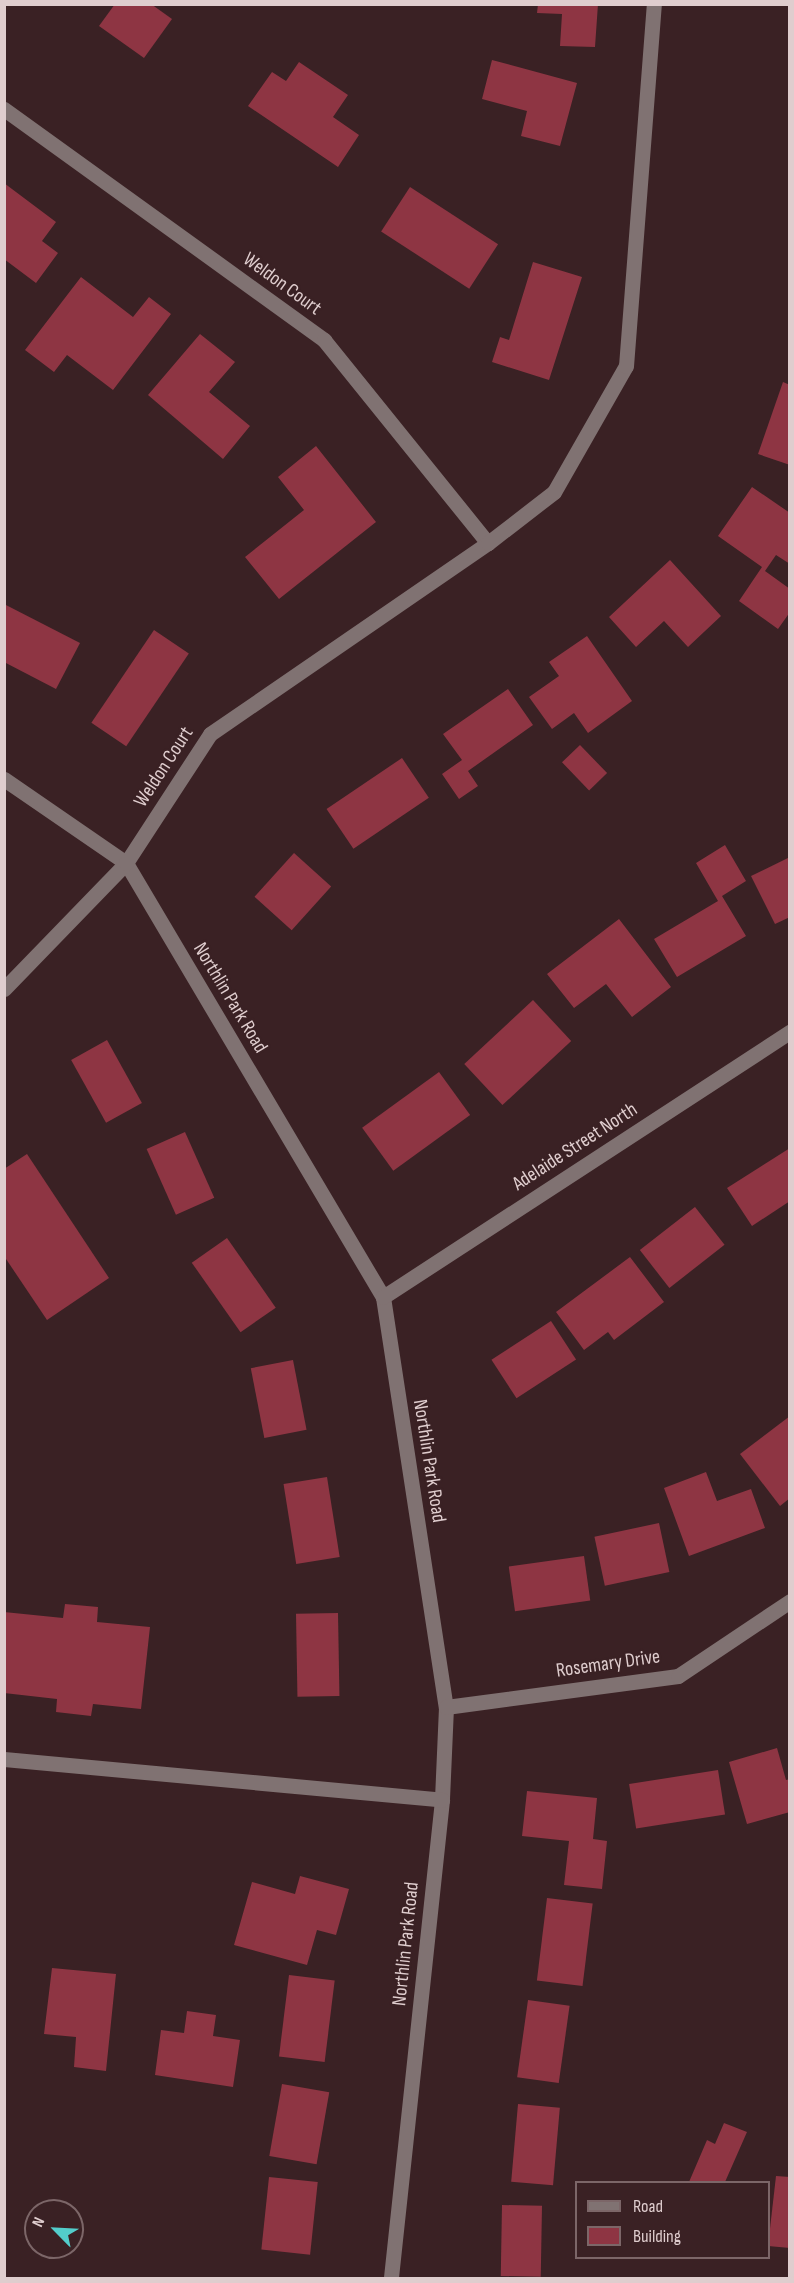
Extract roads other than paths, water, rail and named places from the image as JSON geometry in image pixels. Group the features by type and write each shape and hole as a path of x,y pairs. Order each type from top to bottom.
{"street":[{"name":"Weldon Court","path":"4,989 126,863 210,734 488,543 554,492 626,366 654,4"},
{"name":"Weldon Court","path":"4,109 324,340 488,543"},
{"name":"Northlin Park Road","path":"4,779 126,863 383,1297 446,1707 442,1800 391,2278"},
{"name":"Adelaide Street North","path":"383,1297 789,1032"},
{"name":"Rosemary Drive","path":"446,1707 678,1676 789,1601"},
{"path":"4,1759 442,1800"}]}
